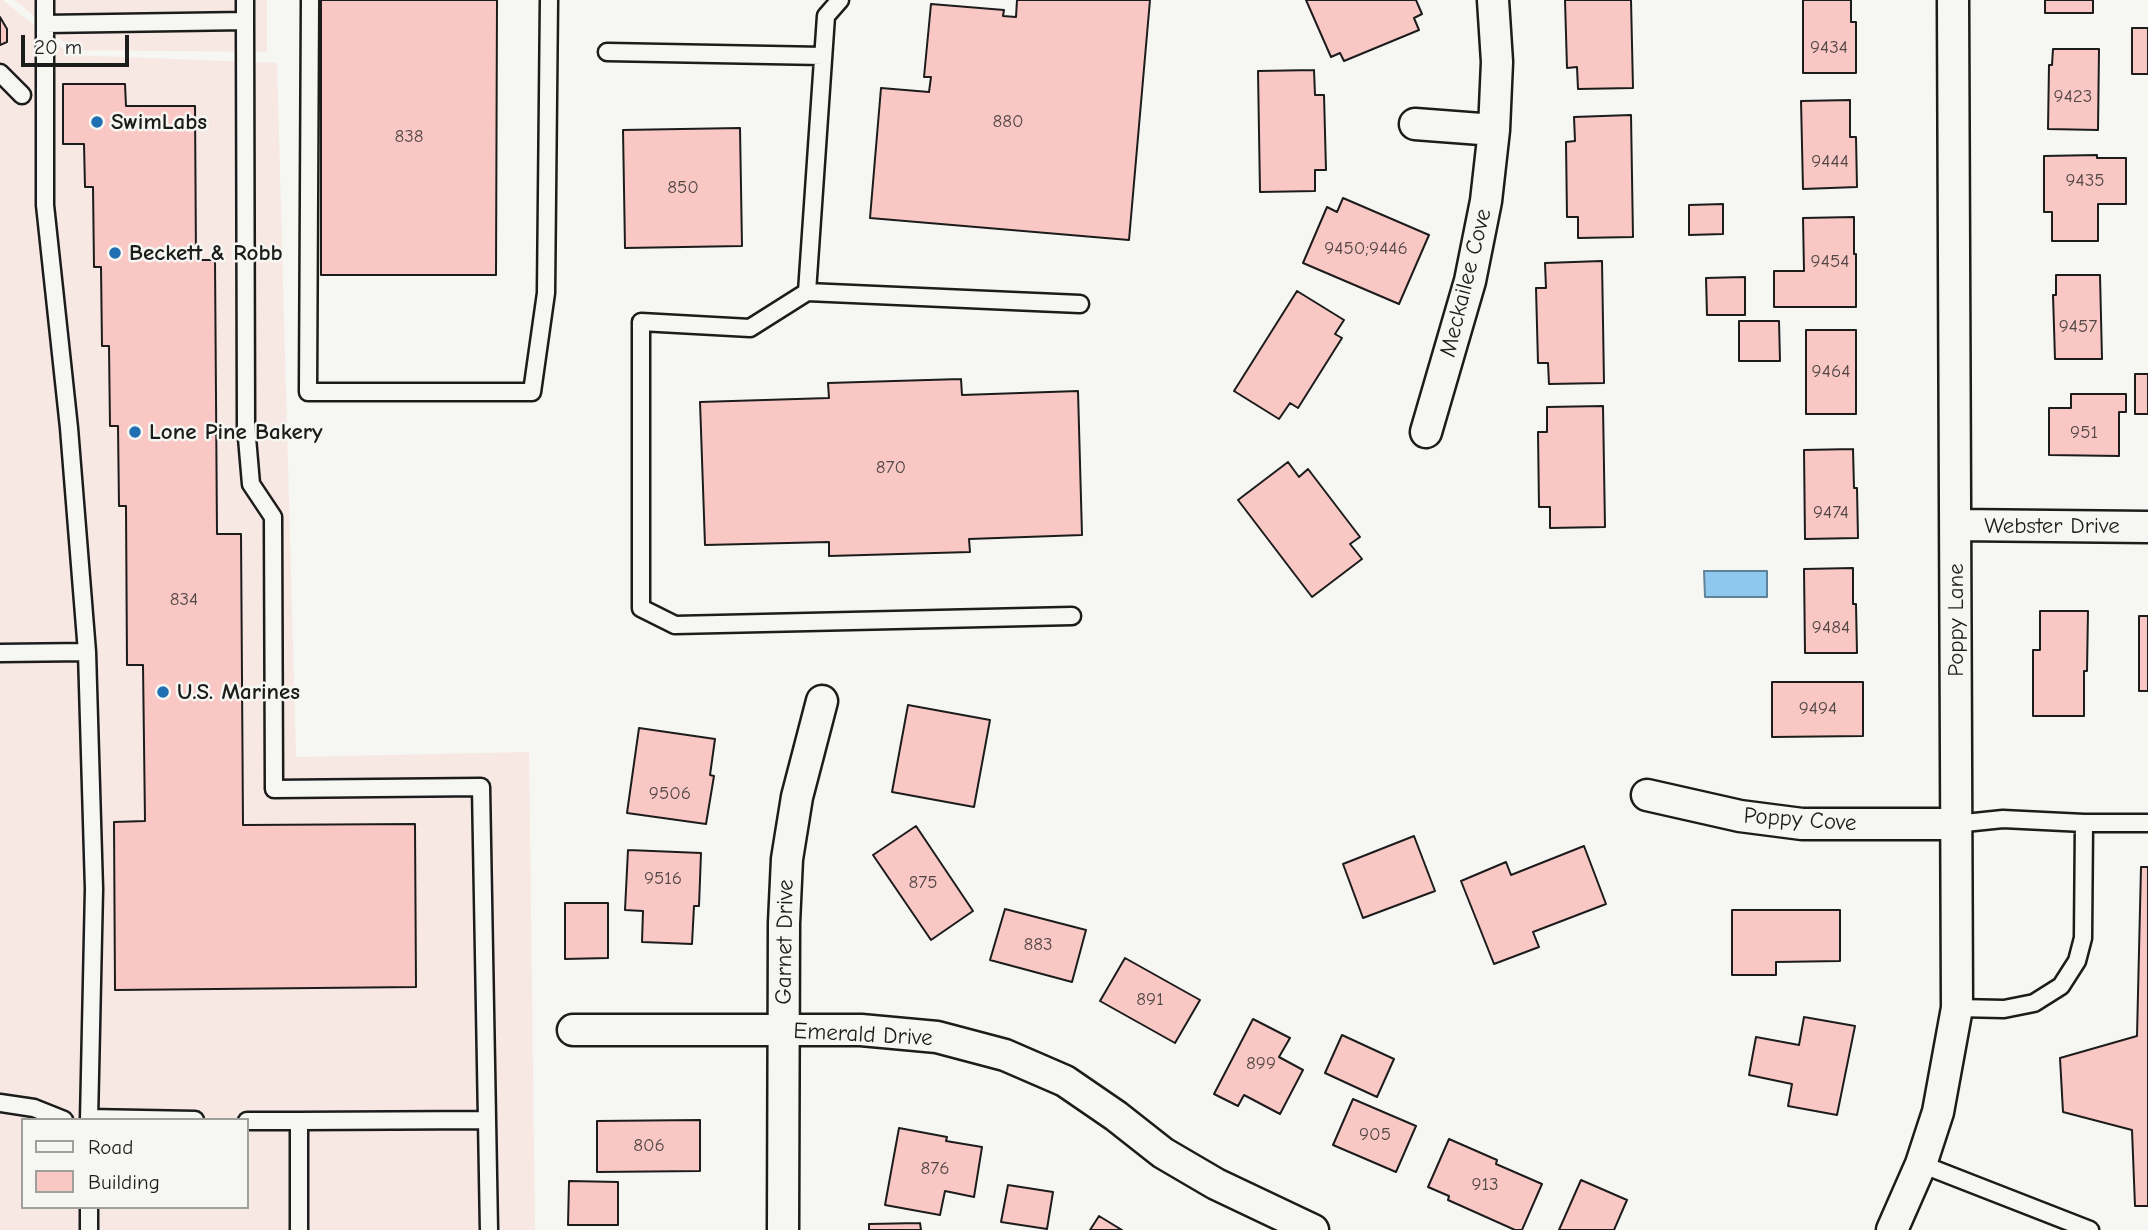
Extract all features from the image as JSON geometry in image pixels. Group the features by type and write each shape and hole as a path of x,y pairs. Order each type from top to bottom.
{"street":[{"name":"Meckailee Cove","path":"1426,432 1470,281 1486,201 1494,131 1497,62 1493,0"},
{"name":"Poppy Lane","path":"1892,1230 1921,1164 1938,1112 1957,1008 1953,0"},
{"path":"1415,124 1494,131"},
{"name":"Webster Drive","path":"1956,525 2148,527"},
{"name":"Garnet Drive","path":"783,1230 784,923 787,859 797,797 822,701"},
{"name":"Poppy Cove","path":"1647,794 1740,816 1802,824 1955,824"},
{"name":"Emerald Drive","path":"573,1030 861,1031 937,1037 1005,1055 1065,1082 1116,1116 1163,1153 1216,1184 1313,1230"}],"lane":[{"path":"45,0 45,205 69,428 87,652 94,889 89,1118"},
{"path":"245,0 246,426 251,484 273,517 274,789 481,787 489,1230"},
{"path":"310,0 308,393 532,393 546,293 549,0"},
{"path":"807,292 826,16 840,0"},
{"path":"45,24 245,21"},
{"path":"607,52 823,56"},
{"path":"0,73 22,95"},
{"path":"1072,616 675,625 641,608 641,322 750,328 807,292 1080,304"},
{"path":"0,653 87,652"},
{"path":"1955,824 2003,819 2148,824"},
{"path":"1957,1008 2004,1009 2034,1003 2061,986 2072,970 2082,938 2084,823"},
{"path":"0,1103 34,1108 59,1118"},
{"path":"248,1121 487,1120"},
{"path":"299,1121 299,1230"},
{"path":"1921,1164 2090,1230"},
{"path":"89,1209 89,1230"}],"shaded area":[{"path":"0,0 71,55 277,63 296,757 529,752 535,1230 0,1230"},
{"path":"15,0 267,0 267,52 73,50"}],"water":[{"path":"1704,571 1767,571 1767,597 1705,597"}],"building":[{"path":"321,0 497,0 496,275 321,275"},
{"path":"1017,0 1150,0 1129,240 870,218 881,88 929,92 931,77 924,77 931,4 1004,10 1003,16 1016,17"},
{"path":"1306,0 1416,0 1422,14 1414,18 1419,30 1344,61 1340,53 1331,57"},
{"path":"1565,0 1631,0 1633,88 1578,89 1577,67 1567,68"},
{"path":"1803,0 1851,0 1851,22 1856,22 1856,73 1803,73"},
{"path":"2045,0 2093,0 2093,13 2045,13"},
{"path":"0,17 7,29 7,42 0,45"},
{"path":"2132,28 2148,28 2148,74 2132,74"},
{"path":"2053,49 2099,49 2098,130 2048,129 2049,65 2052,65"},
{"path":"1314,70 1315,95 1324,95 1326,170 1315,170 1315,191 1260,192 1258,71"},
{"path":"63,84 125,84 126,106 195,106 196,260 215,260 217,534 241,534 243,825 415,824 416,987 115,990 114,822 145,821 143,665 127,665 126,506 119,506 118,426 110,426 109,346 102,346 101,267 94,267 93,187 85,187 84,144 63,144"},
{"path":"1850,100 1850,137 1856,137 1857,187 1803,189 1801,101"},
{"path":"1631,115 1633,237 1578,238 1578,217 1567,217 1566,142 1575,141 1574,117"},
{"path":"740,128 742,246 625,248 623,130"},
{"path":"2097,155 2097,158 2126,158 2126,204 2098,204 2098,241 2052,241 2052,212 2044,212 2044,156"},
{"path":"1343,198 1429,235 1399,304 1303,263 1327,207 1337,212"},
{"path":"1723,204 1723,234 1689,235 1689,205"},
{"path":"1854,217 1856,307 1774,307 1774,271 1804,271 1803,218"},
{"path":"1602,261 1604,383 1549,384 1548,363 1538,363 1536,288 1546,288 1545,263"},
{"path":"2056,275 2100,275 2102,359 2055,359 2053,295 2056,295"},
{"path":"1745,277 1745,315 1707,315 1706,278"},
{"path":"1297,291 1344,320 1335,334 1342,338 1298,408 1290,403 1279,419 1234,391"},
{"path":"1739,321 1779,321 1780,361 1739,361"},
{"path":"1806,330 1856,330 1856,414 1806,414"},
{"path":"2135,374 2148,374 2148,414 2135,414"},
{"path":"961,379 962,395 1078,391 1082,535 969,539 970,552 829,556 829,542 705,545 700,402 829,398 828,383"},
{"path":"2071,394 2126,394 2126,412 2119,412 2119,456 2049,455 2049,408 2071,408"},
{"path":"1603,406 1605,527 1550,528 1550,507 1539,507 1538,432 1547,432 1547,407"},
{"path":"1853,449 1858,538 1805,539 1804,450"},
{"path":"1288,462 1299,477 1308,469 1360,537 1350,544 1362,559 1312,597 1238,500"},
{"path":"1853,568 1857,653 1805,653 1804,569"},
{"path":"2040,611 2088,611 2084,716 2033,716 2033,650 2040,650"},
{"path":"2139,616 2148,616 2148,691 2139,691"},
{"path":"1772,682 1863,682 1863,736 1772,737"},
{"path":"908,705 990,720 974,807 892,792"},
{"path":"639,728 715,739 710,775 714,776 706,824 627,813"},
{"path":"916,826 973,911 931,940 873,855"},
{"path":"1414,836 1435,891 1363,918 1343,864"},
{"path":"1584,846 1606,904 1533,932 1539,947 1494,964 1461,881 1506,862 1511,875"},
{"path":"628,850 701,853 699,906 694,906 692,944 642,942 643,911 625,910"},
{"path":"2141,867 2148,867 2148,1206 2135,1206 2132,1130 2063,1112 2060,1058 2137,1036"},
{"path":"565,903 608,903 608,958 565,959"},
{"path":"1005,909 1086,930 1072,982 990,960"},
{"path":"1732,910 1840,910 1840,961 1776,962 1776,975 1732,975"},
{"path":"1125,958 1200,1000 1175,1043 1100,1001"},
{"path":"1804,1017 1855,1026 1837,1115 1788,1106 1792,1084 1749,1075 1756,1037 1799,1045"},
{"path":"1253,1019 1290,1038 1279,1057 1303,1070 1280,1114 1244,1095 1238,1106 1214,1094"},
{"path":"1342,1035 1394,1059 1377,1097 1325,1073"},
{"path":"1353,1099 1416,1126 1396,1172 1333,1145"},
{"path":"700,1120 700,1171 597,1172 597,1121"},
{"path":"899,1128 947,1137 946,1141 982,1147 974,1197 945,1191 940,1215 885,1205"},
{"path":"1449,1139 1542,1184 1522,1230 1515,1230 1448,1200 1449,1196 1428,1187"},
{"path":"1581,1180 1627,1200 1614,1230 1559,1230"},
{"path":"569,1181 618,1182 618,1225 568,1225"},
{"path":"1008,1185 1053,1192 1047,1229 1001,1222"},
{"path":"1099,1216 1122,1230 1090,1230"},
{"path":"920,1223 921,1230 869,1230 869,1224"}],"place":[{"name":"SwimLabs","path":"97,122"},
{"name":"Beckett & Robb","path":"115,253"},
{"name":"Lone Pine Bakery","path":"135,432"},
{"name":"U.S. Marines","path":"163,692"}]}
